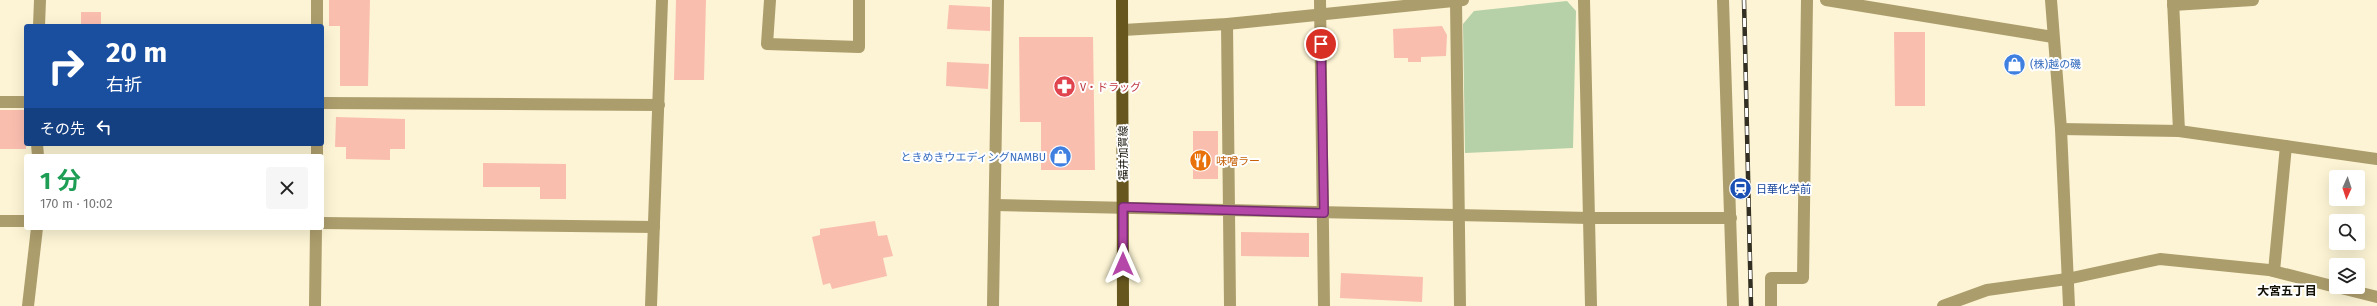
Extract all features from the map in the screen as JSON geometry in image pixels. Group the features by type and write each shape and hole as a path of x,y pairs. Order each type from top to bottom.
{"main road":[{"name":"福井加賀線","path":"1122,0 1123,306"}],"street":[{"path":"39,24 40,0"},
{"path":"317,24 318,0"},
{"path":"651,306 662,0"},
{"path":"770,0 767,44 859,47 859,0"},
{"path":"993,306 998,0"},
{"path":"1320,0 1324,213 1324,306"},
{"path":"1122,30 1226,24 1459,0 1458,216 1460,306"},
{"path":"1584,0 1591,306"},
{"path":"1723,0 1733,306"},
{"path":"1771,306 1771,278 1803,278 1807,0"},
{"path":"1826,0 2053,36"},
{"path":"2051,0 2061,129 2067,279 2070,306"},
{"path":"2179,131 2173,2 2253,0"},
{"path":"1226,24 1230,306"},
{"path":"0,102 24,102"},
{"path":"324,103 658,105"},
{"path":"2061,129 2179,131 2377,159"},
{"path":"2274,271 2286,146"},
{"path":"994,205 1458,216 1731,218"},
{"path":"0,221 24,221"},
{"path":"324,223 654,227"},
{"path":"28,306 37,230"},
{"path":"315,306 316,230"},
{"path":"1943,306 1987,290 2067,279 2160,259 2274,271 2329,285"},
{"path":"2365,294 2377,297"}],"green space":[{"path":"1567,1 1576,11 1573,148 1465,153 1463,24 1474,11"}],"building":[{"path":"329,0 370,0 368,86 340,86 340,26 329,26"},
{"path":"676,0 706,0 704,80 674,80"},
{"path":"949,5 990,7 990,31 947,29"},
{"path":"81,12 101,12 101,24 81,24"},
{"path":"1442,26 1447,35 1446,56 1421,57 1421,62 1408,62 1408,58 1394,58 1393,29"},
{"path":"1894,32 1925,32 1925,106 1895,106"},
{"path":"1019,37 1093,37 1095,170 1041,170 1041,122 1020,122"},
{"path":"947,62 989,64 988,89 946,86"},
{"path":"0,110 24,110 24,146 26,146 26,149 0,149"},
{"path":"336,117 405,119 405,149 390,149 390,160 346,159 346,147 335,147"},
{"path":"1193,131 1218,131 1218,179 1193,179"},
{"path":"483,163 566,164 566,199 540,199 540,187 483,187"},
{"path":"875,221 878,236 887,235 893,256 883,258 887,276 832,289 830,283 823,285 812,237 820,235 820,229"},
{"path":"1241,232 1309,233 1309,257 1241,256"},
{"path":"1341,273 1423,277 1422,302 1340,298"}],"railway":[{"path":"1744,0 1751,306"}],"place":[{"name":"(株)越の磯","path":"2014,64"},
{"name":"V・ドラッグ","path":"1064,87"},
{"name":"ときめきウエディングNAMBU","path":"1061,157"},
{"name":"味噌ラー","path":"1201,161"},
{"name":"日華化学前","path":"1740,189"}],"district":[{"name":"大宮五丁目","path":"2287,291"}],"route":[{"path":"1123,264 1123,207 1324,213 1321,44"}]}
